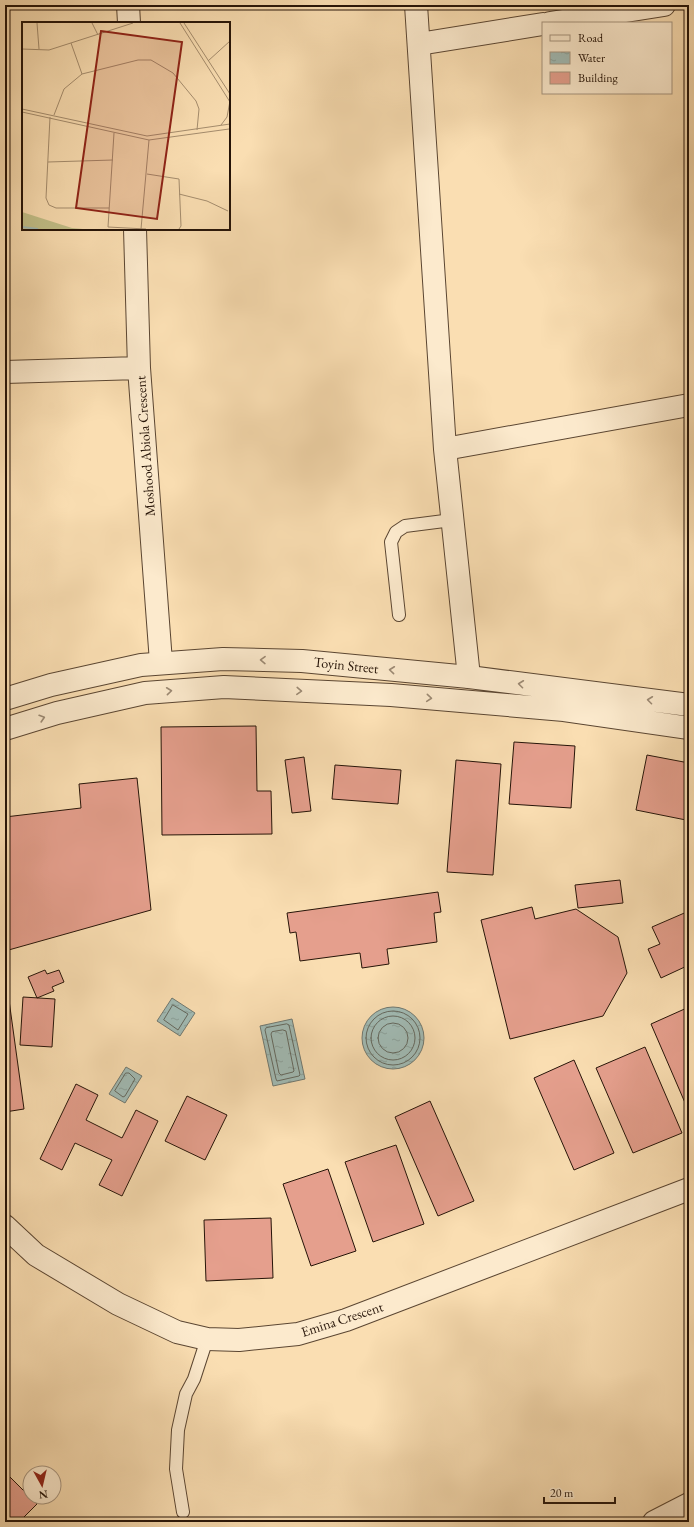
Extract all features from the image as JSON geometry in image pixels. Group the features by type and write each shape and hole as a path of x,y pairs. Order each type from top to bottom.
{"street":[{"path":"128,5 129,22"},
{"path":"416,5 445,449 469,677"},
{"path":"556,22 664,5"},
{"path":"418,44 542,24"},
{"name":"Moshood Abiola Crescent","path":"135,230 139,368 161,662"},
{"path":"5,372 139,368"},
{"path":"445,449 689,406"},
{"name":"Toyin Street","path":"5,699 50,685 141,665 161,662 223,659 302,661 469,677 689,705"},
{"name":"Toyin Street","path":"5,729 57,713 145,693 224,687 391,695 548,708 689,728"},
{"name":"Emina Crescent","path":"5,1226 36,1255 118,1304 177,1332 207,1339 239,1340 298,1334 346,1320 689,1189"},
{"path":"654,1522 689,1504"}],"lane":[{"path":"399,615 391,542 396,532 405,526 452,520"},
{"path":"183,1512 176,1469 178,1430 186,1394 194,1379 207,1339"}],"water":[{"path":"172,998 195,1013 180,1036 157,1021"},
{"path":"393,1007 405,1010 415,1016 421,1026 424,1038 421,1050 415,1060 405,1066 393,1069 381,1066 371,1060 365,1050 362,1038 365,1026 371,1016 381,1010"},
{"path":"292,1019 305,1079 273,1086 260,1026"},
{"path":"126,1067 142,1076 125,1103 109,1094"}],"building":[{"path":"256,726 257,791 271,791 272,834 162,835 161,727"},
{"path":"514,742 575,746 571,808 509,804"},
{"path":"647,755 689,763 689,805 686,820 636,810"},
{"path":"304,757 311,811 292,813 285,760"},
{"path":"456,760 501,764 493,875 447,872"},
{"path":"335,765 401,770 398,804 332,799"},
{"path":"137,778 151,910 5,951 5,817 81,808 79,784"},
{"path":"620,880 623,903 578,908 575,885"},
{"path":"438,892 441,912 434,913 437,942 387,949 389,964 362,968 360,953 300,961 296,932 290,933 287,913"},
{"path":"532,907 535,919 576,909 618,937 627,973 603,1016 510,1039 481,920"},
{"path":"689,911 689,965 661,978 648,949 660,944 652,927"},
{"path":"45,970 47,974 59,970 64,982 52,987 54,991 37,998 28,977"},
{"path":"5,971 24,1109 5,1112"},
{"path":"23,997 55,999 52,1047 20,1045"},
{"path":"689,1007 689,1112 651,1024"},
{"path":"645,1047 682,1133 633,1153 596,1068"},
{"path":"574,1060 614,1153 574,1170 534,1078"},
{"path":"76,1084 98,1095 86,1120 122,1138 136,1110 158,1121 122,1196 99,1185 112,1160 75,1143 62,1170 40,1159"},
{"path":"187,1096 227,1115 205,1160 165,1141"},
{"path":"430,1101 474,1201 438,1216 395,1117"},
{"path":"396,1145 424,1224 373,1242 345,1162"},
{"path":"328,1169 356,1251 311,1266 283,1184"},
{"path":"271,1218 273,1278 206,1281 204,1220"},
{"path":"5,1472 22,1489 22,1505 36,1505 19,1522 5,1522"}]}
